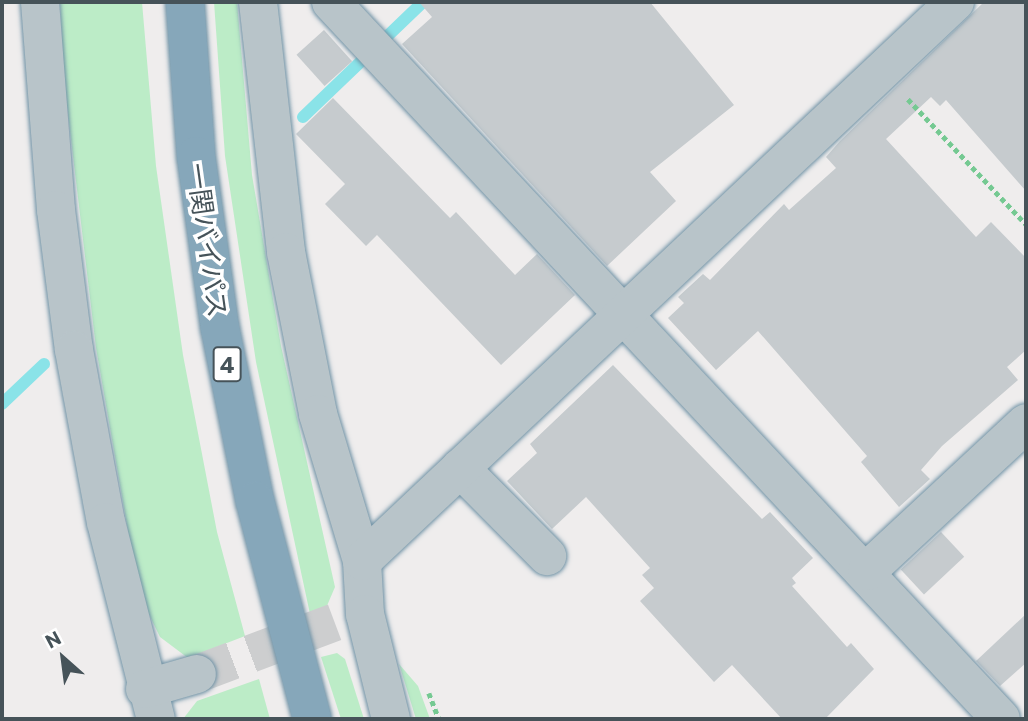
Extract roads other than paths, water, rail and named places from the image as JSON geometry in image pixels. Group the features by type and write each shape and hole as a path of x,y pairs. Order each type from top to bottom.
{"highway":[{"name":"一関バイパス","path":"185,2 196,156 220,328 255,501 312,719"}],"street":[{"path":"40,2 56,210 74,350 106,523 150,704 197,674"},
{"path":"258,2 286,252 318,414 362,561 350,618 391,719"},
{"path":"331,2 867,571 1001,719"},
{"path":"362,561 622,312 955,2"},
{"path":"867,571 1026,423"},
{"path":"460,468 547,556"}],"waterway":[{"path":"303,117 423,2"},
{"path":"2,404 44,364"}],"tunnel":[{"path":"197,674 335,622"}]}
